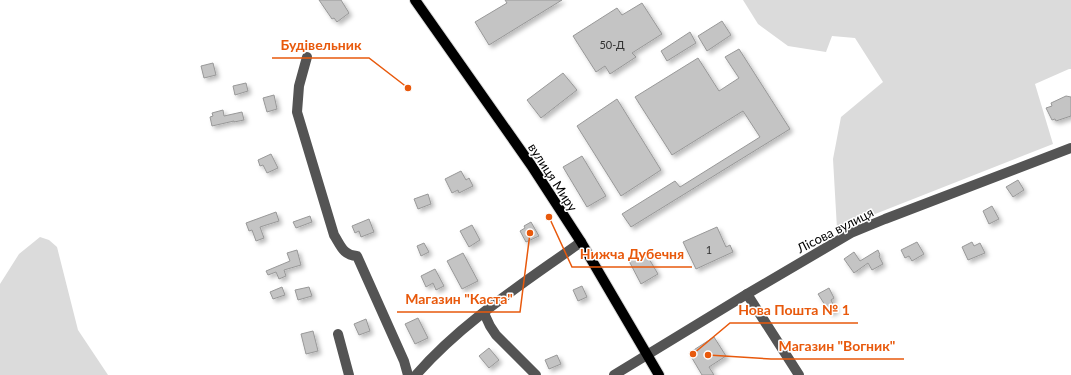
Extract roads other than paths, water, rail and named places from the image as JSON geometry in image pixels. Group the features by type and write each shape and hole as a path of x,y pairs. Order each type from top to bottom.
{"main road":[{"name":"вулиця Миру","path":"415,0 527,159 581,242 659,375"}],"street":[{"path":"306,57 299,86 297,112 334,235 342,249 349,255 357,256 404,361 408,375"},
{"name":"Лісова вулиця","path":"614,375 851,233 1071,148"},
{"path":"416,375 452,340 484,313 581,242"},
{"path":"747,294 799,375"},
{"path":"484,313 496,335 536,375"},
{"path":"338,334 349,375"},
{"path":"624,375 629,365"}],"place":[{"name":"Будівельник","path":"408,88"},
{"name":"Нижча Дубечня","path":"549,217"},
{"name":"Магазин \"Каста\"","path":"530,233"},
{"name":"Нова Пошта № 1","path":"693,354"},
{"name":"Магазин \"Вогник\"","path":"708,355"}]}
